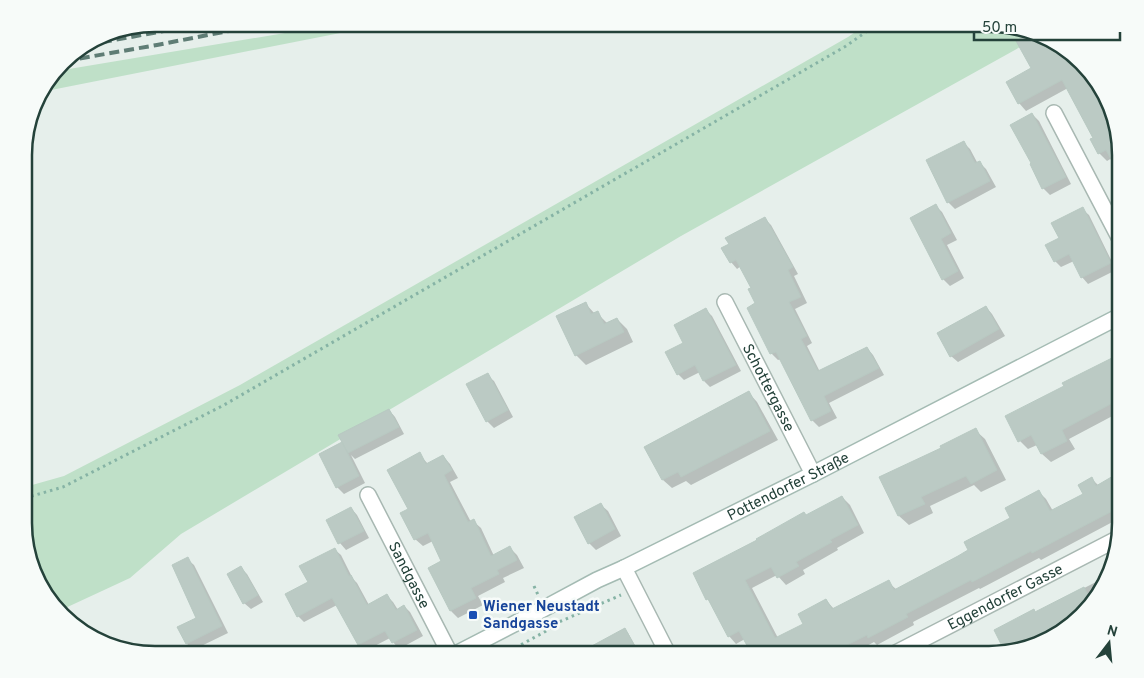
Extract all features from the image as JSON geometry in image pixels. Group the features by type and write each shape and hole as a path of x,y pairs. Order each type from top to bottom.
{"street":[{"path":"1054,113 1111,222"},
{"name":"Schottergasse","path":"724,302 813,474"},
{"name":"Pottendorfer Straße","path":"472,646 597,580 813,474 1111,321"},
{"name":"Sandgasse","path":"368,495 446,646"},
{"name":"Eggendorfer Gasse","path":"911,645 1109,544"},
{"path":"624,568 664,645"}],"path":[{"path":"32,496 62,487 224,405 846,46 866,32"}],"green space":[{"path":"855,32 989,32 1032,41 681,236 181,534 130,578 66,607 53,591 42,570 37,555 32,523 32,485 64,476 240,385"},
{"path":"285,33 342,33 51,90 67,69"}],"building":[{"path":"1022,37 1050,49 1076,68 1086,80 1099,101 1105,116 1109,131 1111,159 1106,150 1098,154 1090,139 1093,138 1062,80 1018,104 1006,82 1031,68 1016,41"},
{"path":"1032,113 1066,177 1042,189 1031,163 1010,125"},
{"path":"964,141 975,163 980,161 990,181 947,203 926,160"},
{"path":"936,204 951,233 941,239 958,271 942,280 910,218"},
{"path":"1083,207 1111,263 1081,278 1069,254 1054,262 1045,245 1059,238 1051,223"},
{"path":"765,217 793,267 788,270 801,297 789,302 807,336 801,339 818,371 867,347 879,368 824,396 831,411 811,421 776,352 770,354 747,308 755,303 748,289 751,288 736,260 730,263 721,248 729,244 725,238"},
{"path":"586,302 591,314 598,311 604,324 617,318 624,332 575,356 556,316"},
{"path":"986,306 999,329 950,357 937,333"},
{"path":"706,308 736,365 703,381 695,365 677,375 665,352 683,343 674,325"},
{"path":"1111,358 1111,404 1062,430 1067,441 1041,454 1031,435 1018,442 1005,416 1064,386 1062,383"},
{"path":"488,373 508,410 486,422 466,384"},
{"path":"749,391 770,431 681,477 678,472 662,480 644,447"},
{"path":"389,409 399,427 348,453 338,435"},
{"path":"976,428 997,470 971,484 966,476 921,497 925,504 898,516 879,477 941,448 940,446"},
{"path":"342,442 359,476 336,488 319,454"},
{"path":"420,452 426,464 443,455 452,470 444,475 468,522 474,519 491,556 510,546 517,560 497,570 499,574 471,588 476,598 450,611 428,568 441,561 428,533 414,540 400,513 408,509 387,470"},
{"path":"1092,477 1096,486 1111,477 1111,512 1032,553 1031,551 972,582 971,580 906,614 908,617 868,638 867,635 847,645 747,645 739,631 728,637 708,599 706,600 693,573 757,540 804,512 806,515 842,496 858,525 796,562 799,566 777,578 771,567 745,580 775,638 803,624 798,614 826,599 832,609 889,580 894,590 958,556 968,550 964,542 1010,518 1005,508 1039,490 1050,511 1083,494 1078,485"},
{"path":"601,503 615,529 588,544 574,517"},
{"path":"351,507 364,531 338,544 326,520"},
{"path":"335,548 367,605 387,594 396,610 404,605 417,630 392,643 385,631 358,645 332,598 297,617 285,594 308,582 299,566"},
{"path":"188,557 222,626 186,644 177,627 196,618 172,565"},
{"path":"241,566 258,595 243,604 227,574"},
{"path":"1084,587 1088,595 1070,615 1043,633 1028,639 1001,644 994,630 1034,609 1035,612"},
{"path":"625,628 634,645 593,645"}],"railway":[{"path":"113,40 153,33"},
{"path":"79,58 219,33"}],"place":[{"name":"Wiener Neustadt Sandgasse","path":"473,615"}]}
